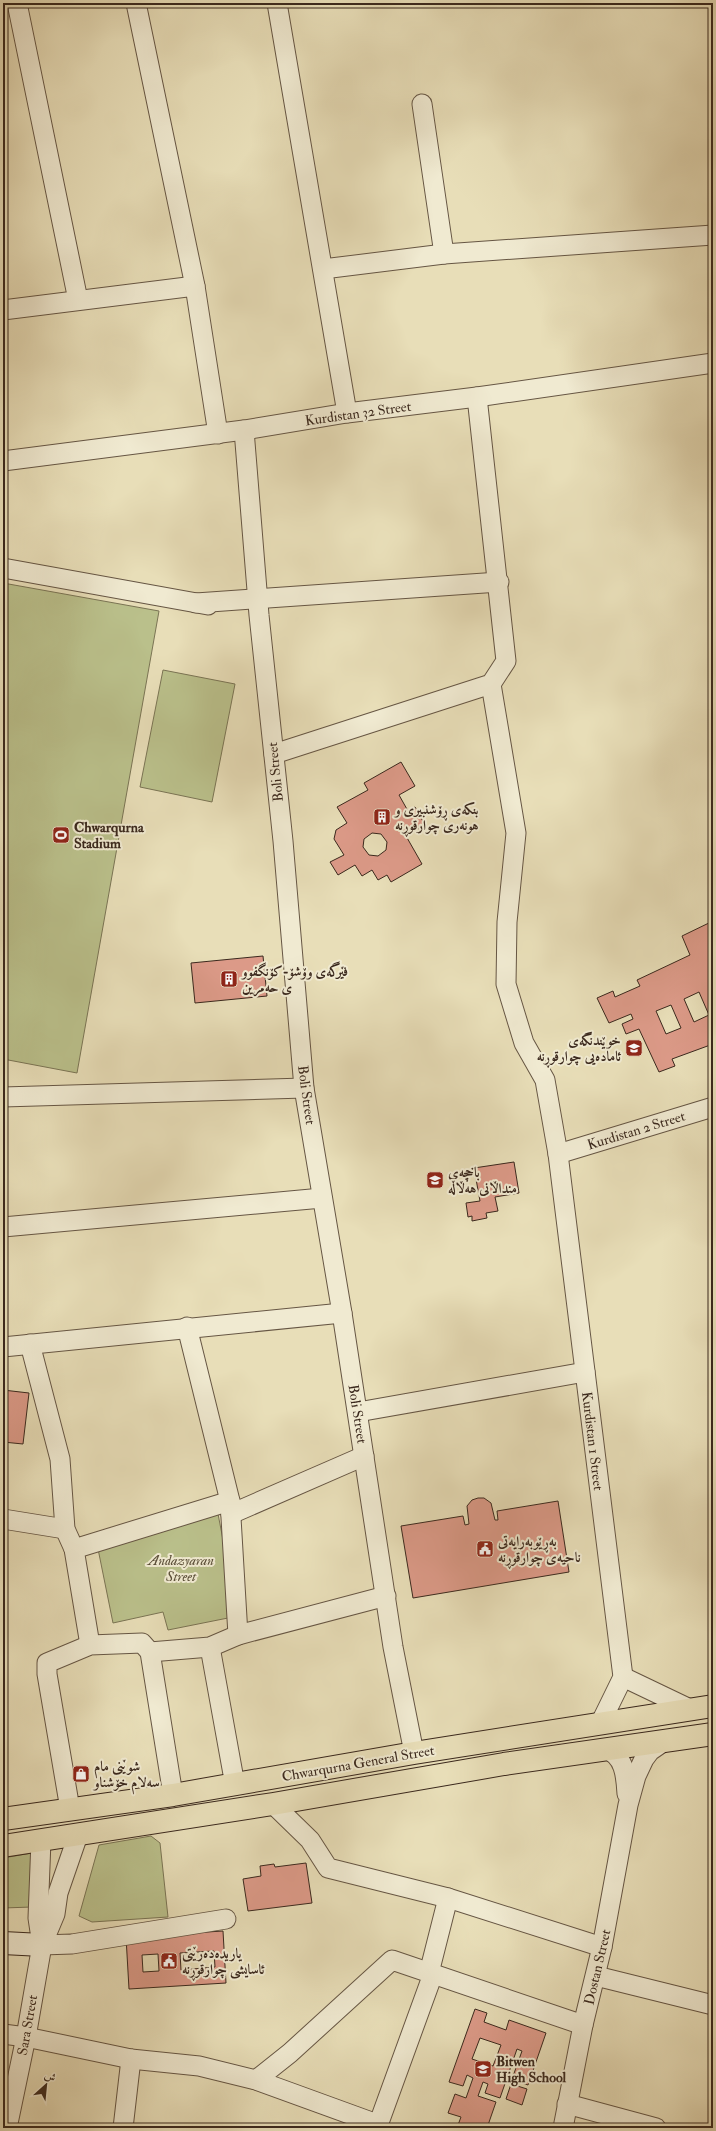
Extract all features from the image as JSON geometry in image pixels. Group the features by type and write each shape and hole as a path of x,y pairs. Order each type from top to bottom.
{"highway":[{"name":"Chwarqurna General Street","path":"3,1819 173,1795 408,1754 703,1708"},
{"name":"Chwarqurna General Street","path":"3,1846 273,1804 605,1749 713,1734"},
{"path":"407,1781 408,1754"}],"street":[{"path":"17,3 78,300"},
{"path":"136,3 195,286 218,434"},
{"path":"277,3 347,413"},
{"path":"422,104 444,254"},
{"path":"323,269 444,254 713,235"},
{"path":"3,310 195,286"},
{"name":"Kurdistan 32 Street","path":"3,461 218,434 347,413 477,397 713,363"},
{"path":"274,754 491,684 506,661 499,582 477,397"},
{"name":"Boli Street","path":"244,430 258,607 274,754 304,1088 358,1412 408,1754"},
{"path":"3,568 196,603 258,607 499,582"},
{"name":"Kurdistan 1 Street","path":"491,684 516,833 507,922 506,984 524,1043 545,1080 558,1154 623,1677"},
{"path":"3,1098 304,1088"},
{"name":"Kurdistan 2 Street","path":"558,1154 713,1107"},
{"path":"3,1227 322,1198"},
{"path":"3,1347 342,1312"},
{"path":"187,1327 230,1508 238,1634"},
{"path":"30,1344 60,1458 65,1529 74,1549 90,1645"},
{"path":"358,1412 585,1372"},
{"path":"74,1549 230,1508 364,1456"},
{"path":"3,1519 65,1529"},
{"path":"150,1652 210,1646 238,1634 386,1596"},
{"path":"70,1809 47,1674 47,1664 90,1645 142,1643 150,1652 173,1795"},
{"path":"210,1646 235,1785"},
{"path":"600,1724 623,1677 703,1708"},
{"name":"Dostan Street","path":"563,2128 583,2025 602,1947 628,1805 636,1776 644,1758 650,1751 666,1740"},
{"name":"Dostan Street","path":"605,1749 614,1753 623,1766 628,1805"},
{"path":"273,1804 310,1840 328,1868 448,1898 602,1947"},
{"name":"Sara Street","path":"6,2123 26,2037 42,1945 55,1914 58,1894 78,1835"},
{"name":"Sara Street","path":"41,1840 38,1918 42,1945"},
{"path":"3,2034 26,2037 131,2059 199,2066 256,2080 377,2126 431,1974 448,1898"},
{"path":"3,1943 42,1945 72,1944 226,1919"},
{"path":"256,2080 290,2053 392,1960 583,2025"},
{"path":"596,1976 713,2005"},
{"path":"123,2128 131,2059"},
{"path":"567,2104 656,2128"}],"green space":[{"name":"Chwarqurna Stadium","path":"3,583 159,611 77,1073 3,1059"},
{"path":"163,670 235,684 212,802 140,787"},
{"name":"Andazyaran Street","path":"218,1514 238,1616 168,1630 163,1612 113,1623 96,1539"},
{"path":"151,1836 160,1843 168,1917 92,1922 79,1916 99,1845"},
{"path":"32,1853 32,1907 3,1908 3,1858"}],"building":[{"name":"بنکەی ڕۆشنبیری و هونەری چوارقوڕنە","path":"401,762 415,786 399,795 408,811 415,807 425,825 406,836 422,864 391,882 387,875 378,880 372,870 362,876 355,865 338,875 330,862 344,855 334,839 336,830 347,823 337,807 368,790 364,783","holes":["372,833 381,834 387,842 386,850 378,856 369,855 363,847 364,839"]},
{"path":"713,921 713,1044 672,1059 675,1066 659,1072 639,1029 626,1034 622,1024 633,1019 631,1014 609,1023 597,998 613,991 615,997 640,986 637,980 690,955 682,936","holes":["699,992 709,1015 694,1022 684,999","671,1005 681,1028 666,1034 656,1011"]},
{"name":"فێرگەی وۆشۆ-کۆنگفوو ی حەمرین","path":"263,956 267,996 195,1003 191,963"},
{"path":"514,1162 519,1193 495,1197 498,1211 486,1213 487,1218 472,1221 472,1216 468,1217 466,1203 480,1201 474,1168"},
{"path":"3,1390 29,1393 23,1444 3,1442"},
{"name":"بەڕێوبەرایەتی ناحیەی چوارقوڕنە","path":"484,1498 491,1503 495,1520 498,1520 497,1511 558,1501 569,1572 413,1598 401,1526 463,1516 465,1525 469,1524 467,1506 472,1500"},
{"path":"306,1863 312,1903 248,1911 243,1879 261,1876 260,1866 274,1864 275,1867"},
{"name":"یاریدەدەرێتی ئاسایشی چوارقوڕنە","path":"223,1931 226,1983 129,1989 126,1937","holes":["214,1951 215,1967 181,1970 180,1953","158,1954 159,1971 143,1972 142,1955"]},
{"path":"475,2009 487,2013 484,2022 506,2030 509,2020 546,2033 528,2085 512,2079 522,2051 517,2049 500,2098 485,2093 488,2084 483,2082 478,2096 496,2102 487,2128 466,2128 458,2125 461,2117 448,2113 455,2094 466,2098 473,2078 467,2075 463,2086 449,2082","holes":["480,2038 501,2045 493,2066 472,2059"]},
{"path":"511,2084 527,2089 522,2105 506,2099"}],"place":[{"name":"بنکەی ڕۆشنبیری و هونەری چوارقوڕنە","path":"382,817"},
{"name":"Chwarqurna Stadium","path":"61,835"},
{"name":"فێرگەی وۆشۆ-کۆنگفوو ی حەمرین","path":"229,979"},
{"name":"خوێندنگەی ئامادەیی چوارقوڕنە","path":"634,1048"},
{"name":"باخچەی منداڵانی هەڵاڵە","path":"435,1180"},
{"name":"بەڕێوبەرایەتی ناحیەی چوارقوڕنە","path":"485,1549"},
{"name":"شوێنی مام سەلام خۆشناو","path":"81,1774"},
{"name":"یاریدەدەرێتی ئاسایشی چوارقوڕنە","path":"169,1961"},
{"name":"Bitwen High School","path":"483,2069"}]}
